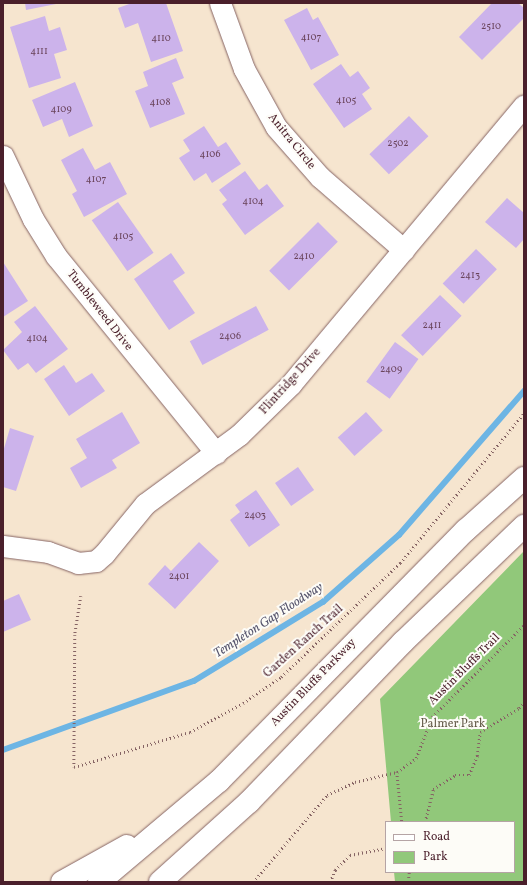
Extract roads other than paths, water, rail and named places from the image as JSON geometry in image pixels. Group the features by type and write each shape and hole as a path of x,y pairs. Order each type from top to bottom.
{"main road":[{"name":"Austin Bluffs Parkway","path":"99,882 187,810 461,535 524,478"},
{"path":"166,882 524,526"},
{"path":"62,882 187,810"},
{"path":"160,882 186,862"}],"street":[{"name":"Anitra Circle","path":"220,3 244,69 276,126 320,177 404,250"},
{"name":"Flintridge Drive","path":"3,546 48,552 78,563 96,560 145,504 216,453 266,411 291,384 404,250 524,105"},
{"name":"Tumbleweed Drive","path":"3,156 33,219 56,256 216,453"}],"waterway":[{"name":"Templeton Gap Floodway","path":"3,750 194,681 323,602 399,535 524,391"}],"park label":[{"name":"Palmer Park","path":"453,725"}]}
